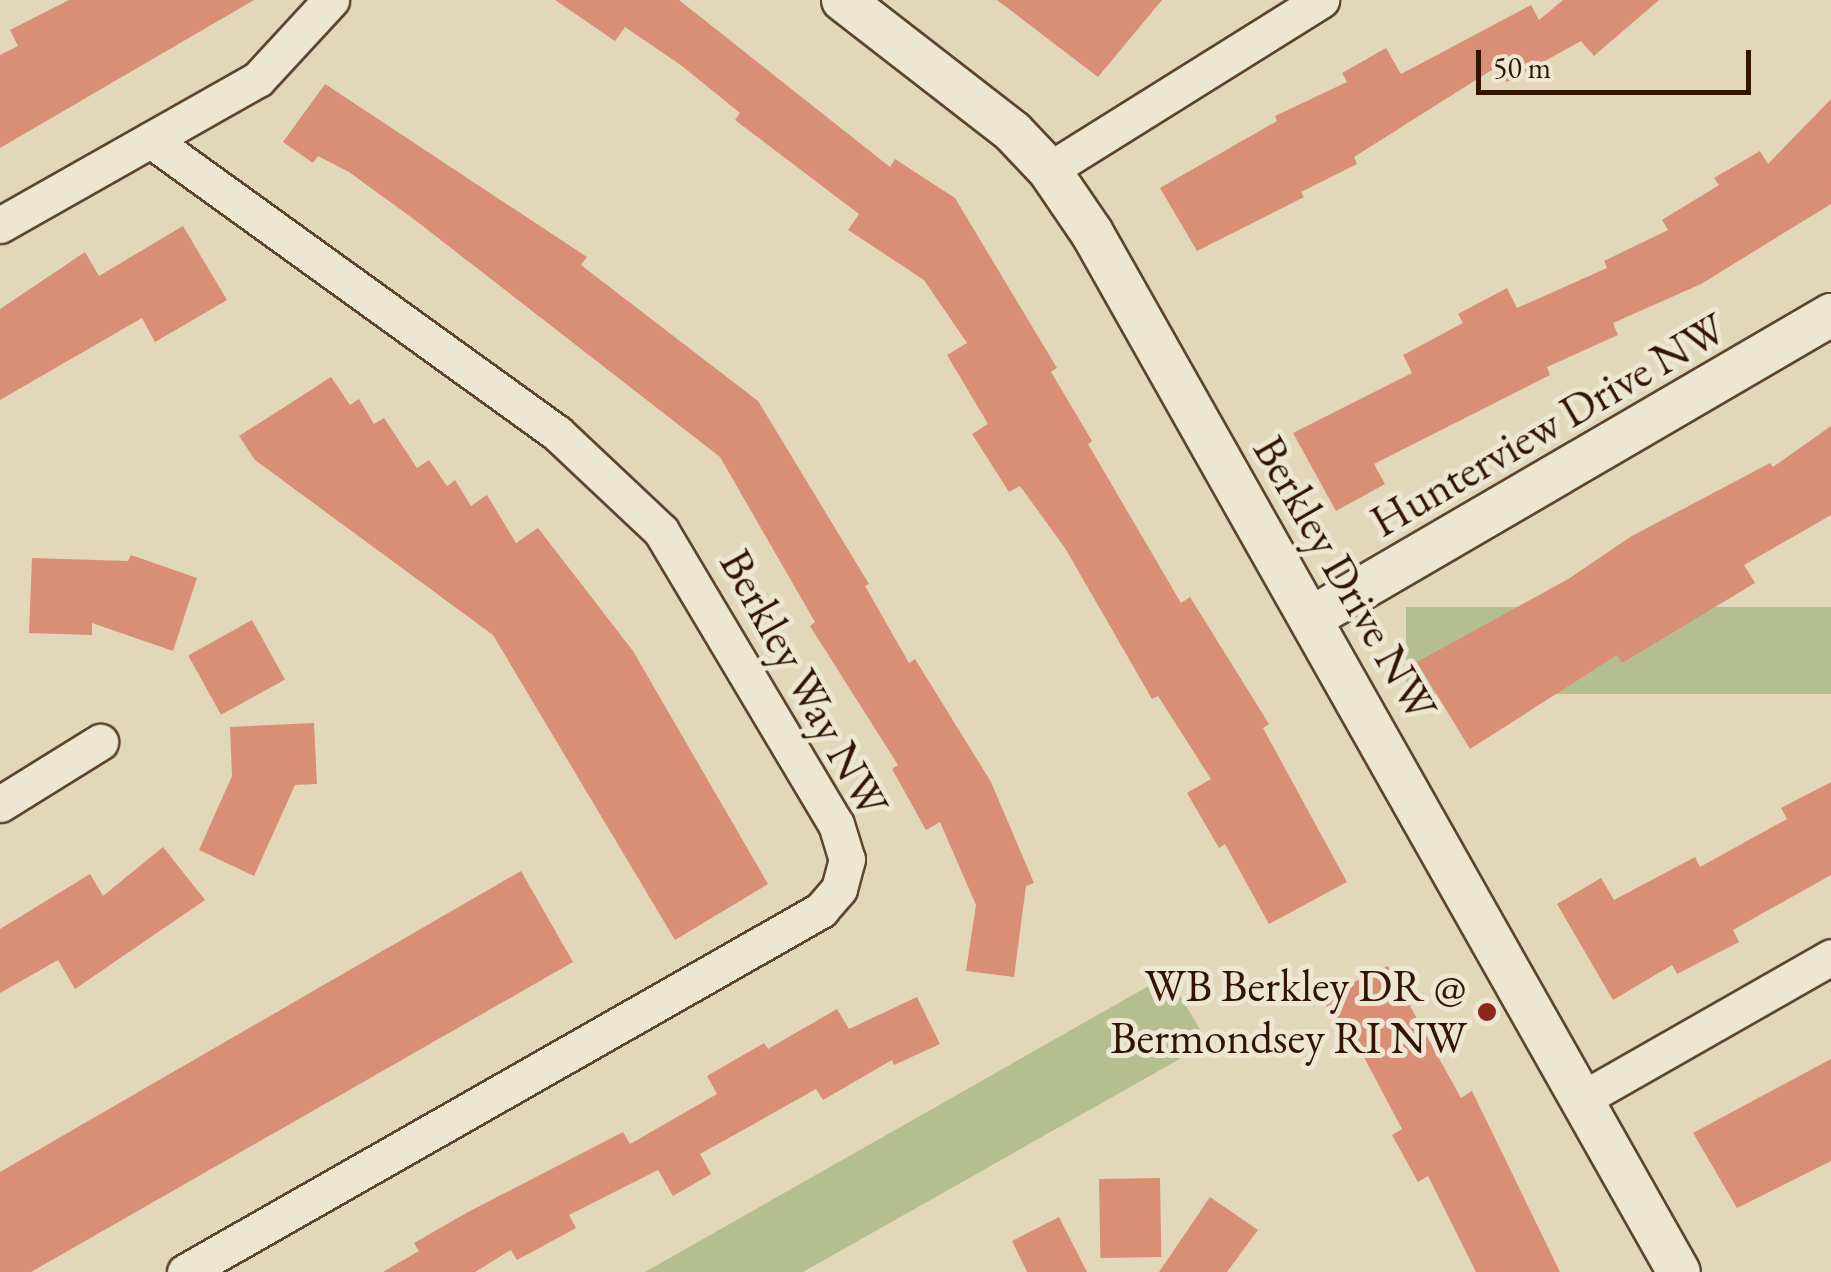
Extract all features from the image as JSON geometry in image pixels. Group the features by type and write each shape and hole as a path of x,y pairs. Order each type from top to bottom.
{"street":[{"path":"0,225 258,79 331,0"},
{"name":"Berkley Drive NW","path":"843,0 1013,132 1049,170 1092,233 1679,1272"},
{"path":"1049,170 1322,0"},
{"name":"Berkley Way NW","path":"151,140 557,433 661,530 836,824 848,859 839,888 820,910 185,1272"},
{"name":"Hunterview Drive NW","path":"1311,618 1831,315"},
{"path":"0,804 100,742"},
{"path":"1584,1098 1831,957"}],"green space":[{"path":"1406,607 1831,607 1831,694 1406,694"},
{"path":"1168,975 1208,1043 803,1272 645,1272"}],"building":[{"path":"69,0 254,0 0,148 0,55 18,46 10,30"},
{"path":"555,0 679,0 890,167 895,159 955,198 1057,368 1051,372 1092,441 1088,444 1181,603 1190,597 1269,724 1263,728 1347,882 1269,924 1225,844 1219,848 1187,793 1211,779 1158,696 1152,699 1065,548 1020,486 1009,492 972,434 988,424 947,355 967,343 924,280 848,230 859,214 735,120 740,113 682,66 625,27 615,41"},
{"path":"997,0 1162,0 1098,77"},
{"path":"1563,0 1659,0 1594,56 1581,41 1507,82 1498,66 1354,157 1357,164 1301,192 1304,197 1197,251 1160,188 1277,121 1275,116 1347,82 1342,73 1386,48 1401,74 1531,5 1539,20"},
{"path":"325,84 587,257 581,265 758,401 869,584 865,586 909,663 915,659 991,782 1034,883 1026,886 1014,977 966,971 976,905 940,822 926,830 892,769 898,765 810,626 815,622 720,457 349,172 318,156 313,163 283,142"},
{"path":"1831,99 1831,204 1701,284 1613,323 1618,335 1547,367 1550,375 1374,464 1385,484 1336,511 1293,433 1412,373 1403,355 1463,323 1458,314 1507,288 1517,308 1607,268 1604,261 1668,230 1662,220 1719,185 1714,178 1760,151 1768,164"},
{"path":"183,226 227,300 155,342 142,318 0,400 0,309 85,252 99,276"},
{"path":"331,377 350,405 359,399 374,424 384,418 417,468 429,460 447,486 455,480 471,506 487,495 516,543 538,528 633,651 768,884 675,940 493,635 255,460 239,436"},
{"path":"1831,426 1831,515 1744,565 1755,583 1622,663 1617,655 1470,749 1417,662 1570,578 1630,537 1770,463 1773,467"},
{"path":"131,555 197,578 173,651 92,623 92,635 29,633 32,558 128,561"},
{"path":"252,620 285,679 221,715 188,655"},
{"path":"314,723 317,784 295,785 254,876 199,850 232,776 230,727"},
{"path":"1831,782 1831,875 1733,930 1739,942 1677,974 1672,965 1613,1000 1557,904 1601,878 1614,900 1695,857 1700,867 1787,819 1781,808"},
{"path":"163,847 205,900 75,989 58,960 0,993 0,929 90,874 103,896"},
{"path":"521,871 573,962 31,1272 0,1272 0,1172"},
{"path":"1388,966 1461,1098 1472,1091 1560,1272 1476,1272 1428,1176 1418,1182 1392,1135 1402,1129 1358,1046 1348,1051 1322,997"},
{"path":"917,997 940,1044 894,1065 892,1060 823,1100 816,1089 700,1154 711,1174 673,1196 658,1170 569,1215 576,1228 517,1260 511,1250 475,1272 383,1272 419,1251 414,1243 470,1211 623,1132 630,1144 717,1094 707,1076 764,1043 768,1049 837,1009 849,1029"},
{"path":"1831,1059 1831,1161 1737,1208 1693,1133"},
{"path":"1160,1178 1161,1257 1100,1258 1099,1179"},
{"path":"1210,1197 1258,1230 1227,1272 1159,1272"},
{"path":"1059,1217 1087,1272 1027,1272 1012,1241"}],"place":[{"name":"WB Berkley DR @ Bermondsey RI NW","path":"1487,1012"}]}
